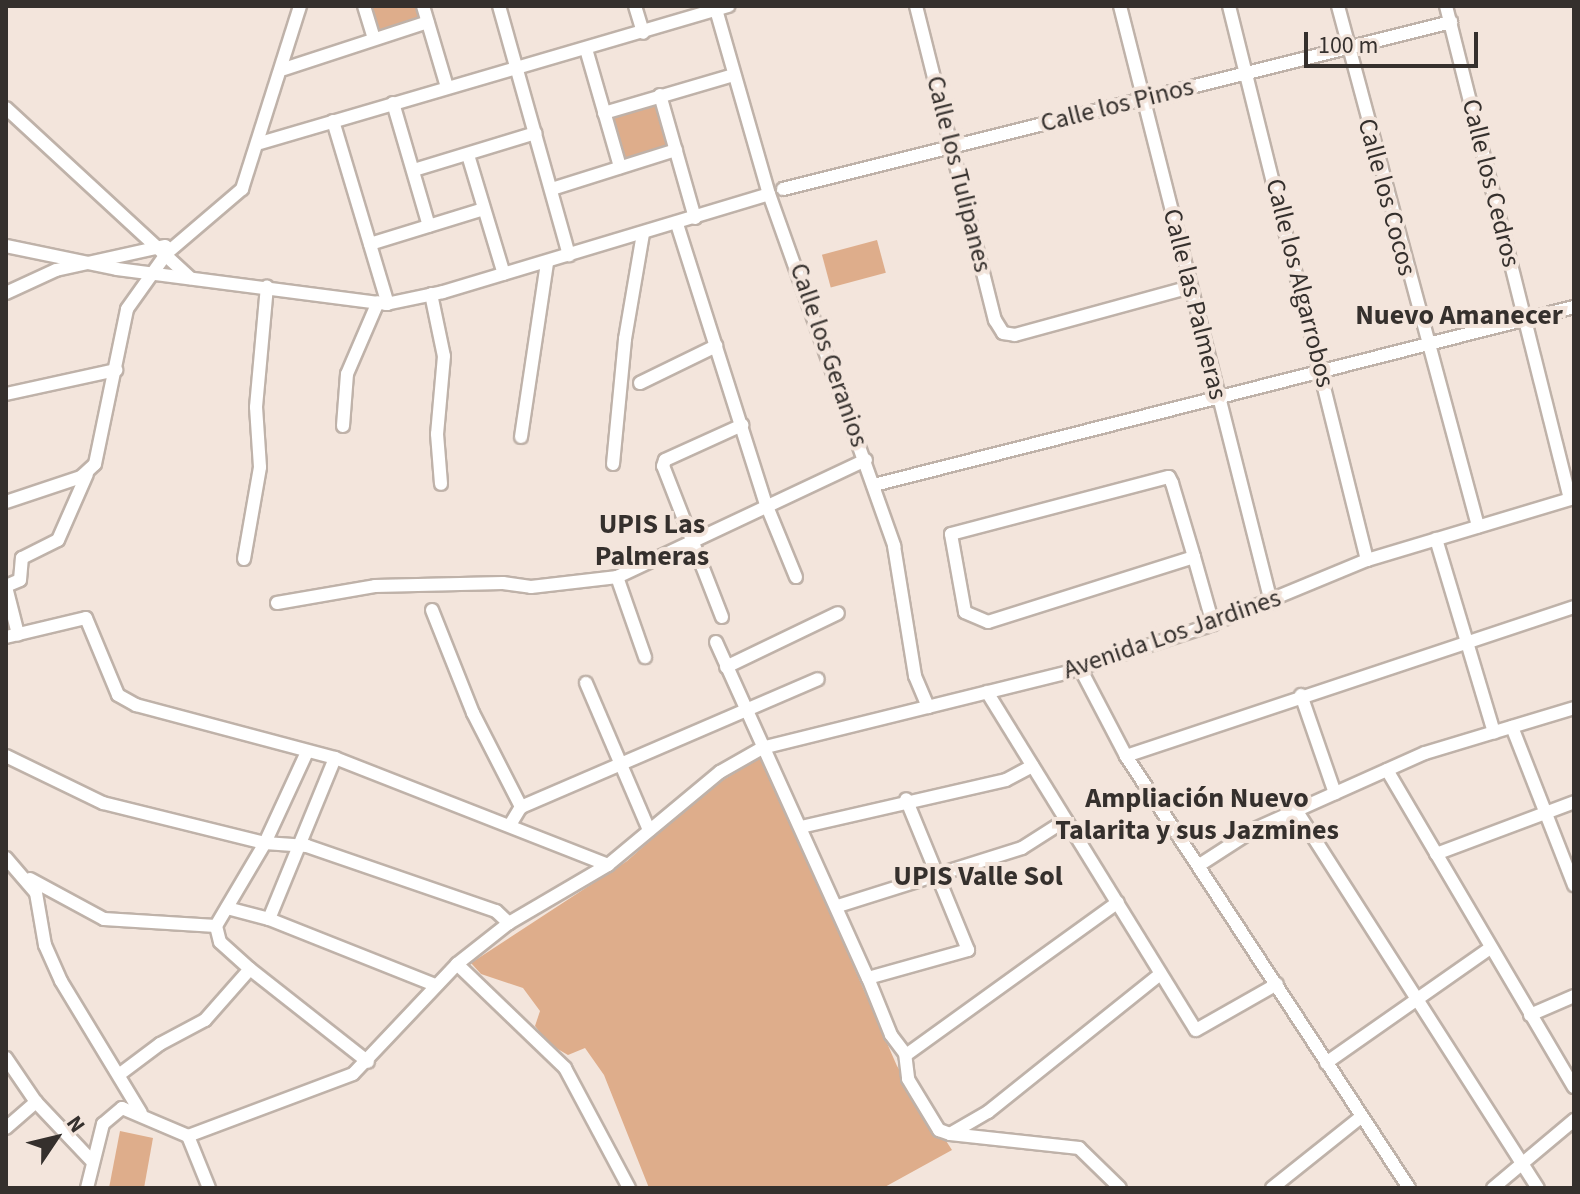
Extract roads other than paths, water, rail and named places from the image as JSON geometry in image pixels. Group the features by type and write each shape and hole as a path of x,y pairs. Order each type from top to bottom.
{"street":[{"path":"300,6 284,69 242,189 164,250 127,309 99,453 58,540 22,558 20,580 6,586 12,636 86,618 118,695 165,715 335,758 608,865"},
{"path":"364,6 374,38"},
{"path":"423,6 447,87"},
{"path":"499,6 569,255"},
{"path":"635,6 643,33"},
{"name":"Calle los Tulipanes","path":"916,6 995,320 1009,335 1190,287"},
{"name":"Calle las Palmeras","path":"1120,6 1141,99 1271,602"},
{"name":"Calle los Algarrobos","path":"1229,6 1322,369 1367,560"},
{"name":"Calle los Cocos","path":"1338,6 1426,343 1478,526"},
{"name":"Calle los Cedros","path":"1446,6 1572,499"},
{"path":"260,143 643,33 719,7"},
{"name":"Calle los Geranios","path":"719,7 734,75 769,194 894,546 915,676 928,707"},
{"path":"284,69 428,22"},
{"name":"Calle los Pinos","path":"783,189 1451,22"},
{"path":"586,49 620,167"},
{"path":"604,113 734,75"},
{"path":"660,95 695,218"},
{"path":"393,103 429,226"},
{"path":"6,108 164,250 190,278"},
{"path":"333,121 370,244 383,303 347,374 343,426"},
{"path":"414,170 536,133"},
{"path":"552,189 676,150"},
{"path":"468,155 504,274"},
{"path":"6,246 90,265 383,303 431,294 547,262 769,194"},
{"path":"370,244 484,209"},
{"path":"677,224 766,504 796,577"},
{"path":"613,464 625,339 643,234"},
{"path":"6,293 56,270 164,250"},
{"path":"521,437 547,262"},
{"path":"244,559 261,458 256,407 267,287"},
{"path":"431,294 444,356 437,434 441,484"},
{"path":"874,485 1218,395 1574,307"},
{"path":"640,383 716,346"},
{"path":"6,394 116,370"},
{"path":"722,617 690,542 665,460 742,425"},
{"path":"277,603 375,586 503,583 531,587 617,577 766,504 866,460"},
{"path":"6,502 90,471"},
{"path":"1194,557 988,622 965,612 951,534 1169,477 1194,557 1213,624"},
{"name":"Avenida Los Jardines","path":"188,1136 335,1082 368,1062 457,964 509,923 608,865 720,772 762,748 1080,668 1213,624 1367,560 1572,499"},
{"path":"1436,539 1464,642 1494,732"},
{"path":"617,577 645,657"},
{"path":"1126,756 1301,695 1574,607"},
{"path":"432,610 481,731 521,807"},
{"path":"726,667 838,613"},
{"path":"716,642 762,748 838,906 891,1035 905,1053 908,1079 939,1130 950,1134 1079,1148 1120,1188"},
{"path":"1080,668 1126,756 1201,864 1409,1188"},
{"path":"510,825 521,807 818,679"},
{"path":"586,683 649,830"},
{"path":"987,692 1196,1030 1277,984"},
{"path":"1301,695 1335,793"},
{"path":"1201,864 1296,810 1387,770 1574,708"},
{"path":"1512,727 1574,885"},
{"path":"307,752 265,843 216,926 220,942 250,969 368,1062"},
{"path":"6,756 103,803 265,843 298,846 496,911 509,923"},
{"path":"269,919 335,758"},
{"path":"801,827 906,799 1006,780 1032,766"},
{"path":"1387,770 1489,949 1574,1087"},
{"path":"868,978 968,950 906,799"},
{"path":"1436,854 1574,802"},
{"path":"1296,810 1538,1188"},
{"path":"838,906 1022,848 1066,820"},
{"path":"8,860 38,886 93,917 216,926"},
{"path":"8,860 36,893 45,945 61,981 141,1113"},
{"path":"905,1053 981,1006 1118,902"},
{"path":"227,908 269,919 435,985"},
{"path":"1326,1063 1489,949"},
{"path":"457,964 565,1068 629,1188"},
{"path":"120,1074 160,1044 205,1020 250,969"},
{"path":"950,1134 988,1112 1160,974"},
{"path":"1530,1015 1574,996"},
{"path":"6,1058 36,1102 92,1161"},
{"path":"6,1128 36,1102"},
{"path":"87,1188 92,1161 108,1116 122,1108 141,1113 188,1136 209,1188"},
{"path":"1272,1188 1361,1117"},
{"path":"1493,1188 1574,1120"}],"district":[{"name":"Nuevo Amanecer","path":"1459,315"},
{"name":"UPIS Las Palmeras","path":"652,540"},
{"name":"Ampliación Nuevo Talarita y sus Jazmines","path":"1197,814"},
{"name":"UPIS Valle Sol","path":"978,876"}]}
